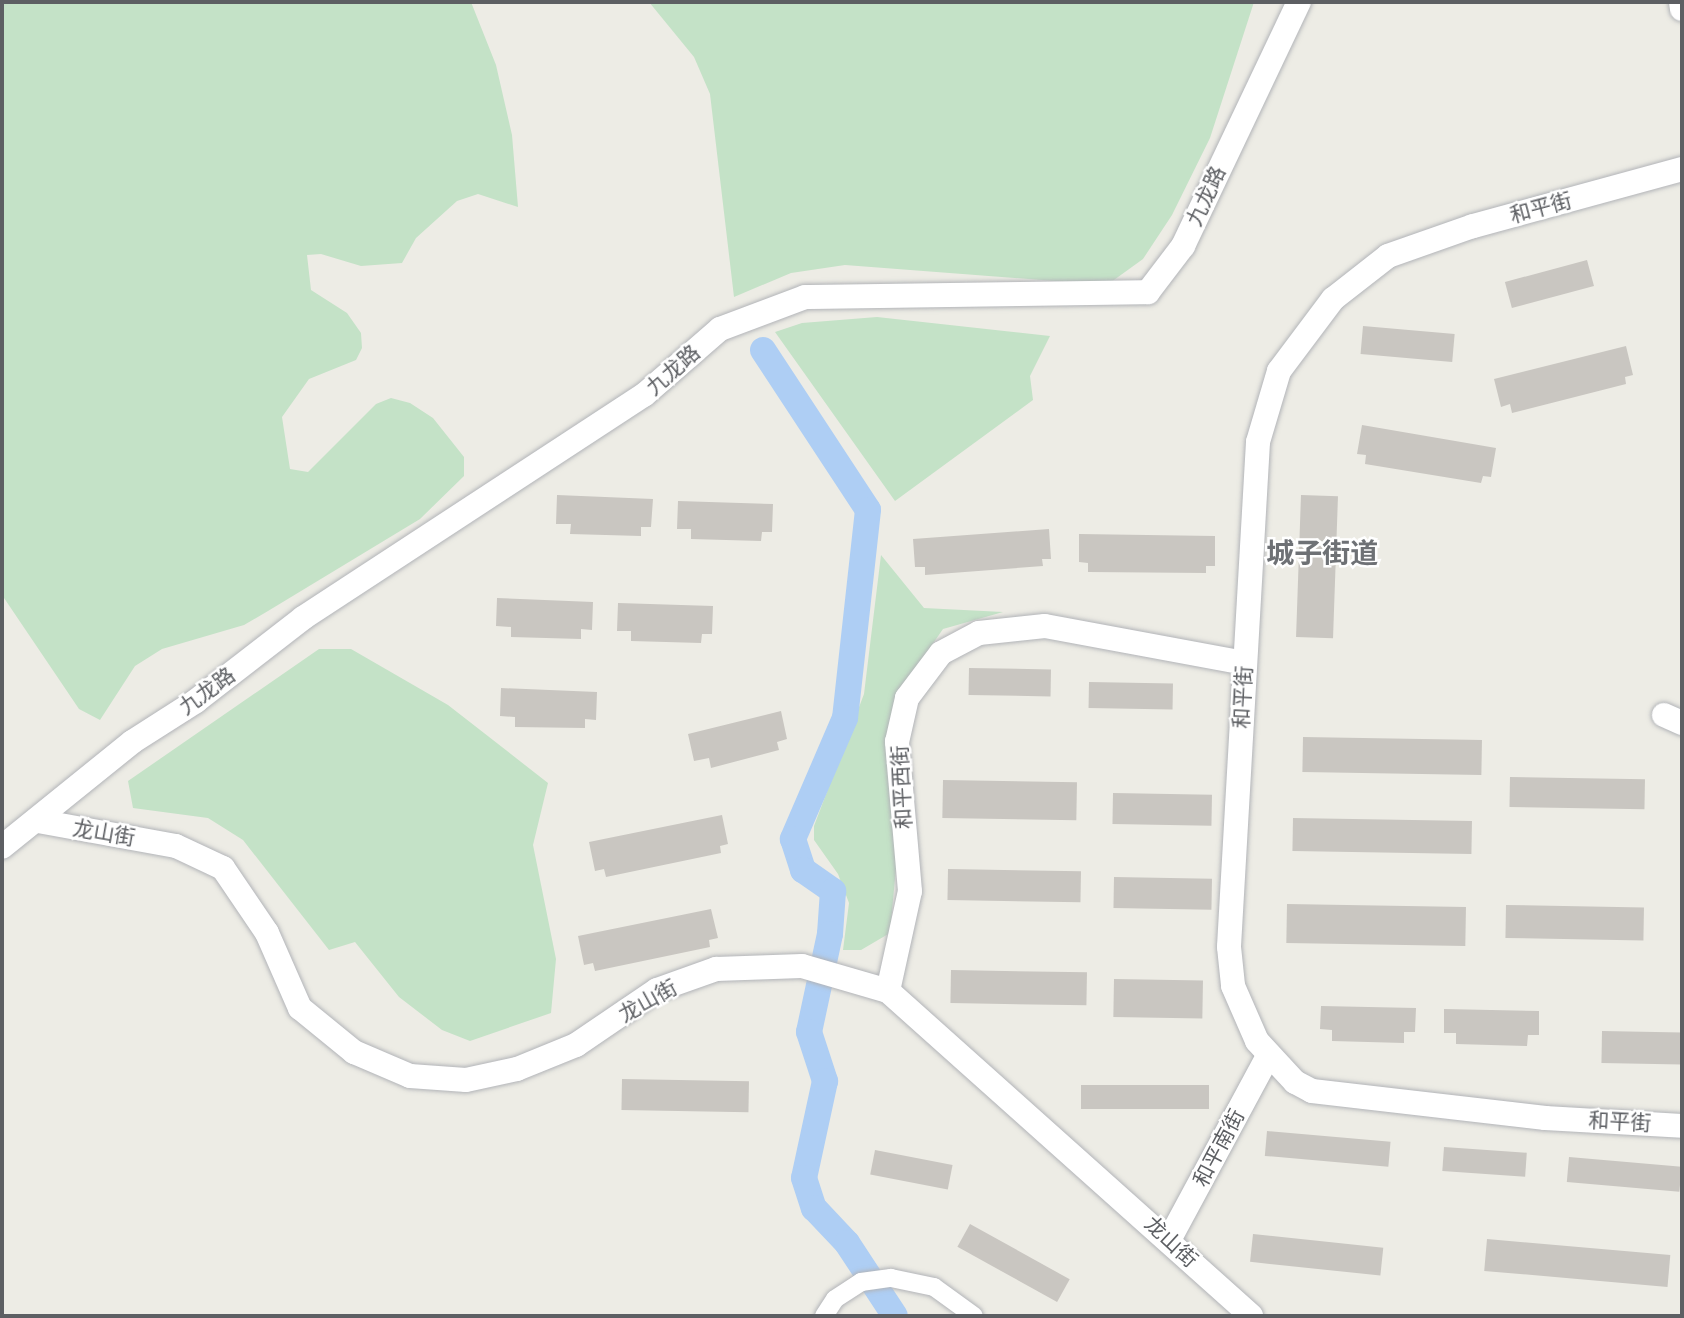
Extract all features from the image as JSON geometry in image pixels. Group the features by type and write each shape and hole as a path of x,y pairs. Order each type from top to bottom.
{"street":[{"name":"九龙路","path":"2,847 38,821 132,742 196,701 303,618 644,396 720,329 805,297 1149,292 1183,246 1299,2"},
{"path":"1681,2 1682,9"},
{"name":"和平街","path":"1682,169 1427,240 1370,268 1314,320 1279,371 1262,419 1229,947 1233,986 1268,1056 1295,1082 1333,1096 1682,1126"},
{"name":"和平西街","path":"888,991 910,891 897,742 907,698 941,653 979,633 1045,626 1245,663"},
{"name":"龙山街","path":"38,821 176,846 223,868 267,933 300,1008 355,1052 410,1076 466,1080 517,1069 576,1045 657,990 716,969 802,966 888,991 1251,1316"},
{"name":"和平南街","path":"1169,1240 1268,1056"},
{"path":"824,1316 835,1299 861,1282 891,1278 934,1287 974,1316"}],"green space":[{"path":"2,2 471,2 496,65 512,135 518,207 478,194 457,201 416,238 402,263 361,266 321,254 307,255 311,290 347,313 361,333 362,348 356,360 309,379 282,417 290,469 308,472 376,404 391,398 410,403 433,418 464,457 464,476 420,519 244,625 162,649 135,666 100,720 79,709 2,595"},
{"path":"649,2 1254,2 1210,138 1172,215 1143,259 1107,285 845,265 791,273 734,297 710,94 694,57"},
{"path":"877,317 1050,336 1030,376 1033,400 895,501 775,332 802,323"},
{"path":"881,555 924,608 1003,612 943,629 914,671 890,933 861,950 843,950 849,903 838,874 814,840 814,826 864,694"},
{"path":"319,649 351,649 448,705 548,783 533,845 556,959 551,1013 470,1041 442,1030 399,997 355,942 329,950 243,840 208,818 133,808 128,781"}],"building":[{"path":"1587,260 1594,286 1512,308 1505,282"},
{"path":"1363,326 1455,334 1452,362 1361,354"},
{"path":"1626,346 1633,375 1625,377 1626,384 1512,413 1510,404 1501,407 1494,379"},
{"path":"1362,425 1496,448 1491,477 1483,476 1481,483 1365,464 1366,455 1357,454"},
{"path":"557,495 653,499 651,527 641,527 641,536 570,534 571,524 556,524"},
{"path":"1301,495 1338,496 1333,638 1296,637"},
{"path":"678,501 773,504 772,532 762,532 761,541 691,539 691,529 677,529"},
{"path":"1049,529 1051,559 1042,559 1043,566 925,575 925,567 915,567 913,539"},
{"path":"1079,534 1215,536 1215,566 1206,566 1206,573 1088,572 1088,563 1079,562"},
{"path":"497,598 593,602 592,630 581,629 581,639 511,637 511,627 496,626"},
{"path":"618,603 713,606 712,634 702,634 701,643 631,641 631,631 617,631"},
{"path":"969,668 1051,669 1051,696 969,695"},
{"path":"1089,682 1173,683 1173,709 1089,708"},
{"path":"501,688 597,692 596,720 585,719 585,728 515,727 515,717 500,716"},
{"path":"781,711 787,739 777,742 779,750 711,768 709,758 694,761 688,734"},
{"path":"1303,737 1482,740 1481,775 1302,772"},
{"path":"1510,777 1645,779 1644,809 1509,807"},
{"path":"943,780 1077,782 1076,820 942,818"},
{"path":"1113,793 1212,795 1211,826 1112,824"},
{"path":"722,815 728,844 720,846 721,853 606,877 604,869 595,871 589,842"},
{"path":"1293,818 1472,821 1471,854 1292,851"},
{"path":"948,869 1081,871 1080,902 947,900"},
{"path":"1114,877 1212,879 1211,910 1113,908"},
{"path":"1287,904 1466,907 1465,946 1286,943"},
{"path":"1506,905 1644,907 1643,940 1505,938"},
{"path":"711,909 718,938 709,940 710,947 595,971 593,963 584,965 578,936"},
{"path":"951,970 1087,972 1086,1005 950,1003"},
{"path":"1114,979 1203,981 1202,1019 1113,1017"},
{"path":"1321,1006 1416,1008 1415,1032 1404,1032 1404,1043 1332,1041 1332,1030 1320,1029"},
{"path":"1444,1009 1539,1011 1539,1035 1528,1035 1527,1046 1456,1044 1456,1033 1444,1033"},
{"path":"1602,1031 1682,1032 1681,1064 1601,1063"},
{"path":"622,1079 749,1081 748,1112 621,1110"},
{"path":"1081,1085 1209,1085 1209,1109 1081,1109"},
{"path":"1267,1131 1391,1142 1388,1167 1265,1156"},
{"path":"1444,1147 1527,1153 1525,1177 1442,1171"},
{"path":"875,1150 953,1165 948,1190 870,1175"},
{"path":"1569,1157 1682,1167 1679,1192 1567,1182"},
{"path":"970,1224 1070,1279 1057,1302 957,1247"},
{"path":"1253,1234 1383,1248 1380,1276 1250,1262"},
{"path":"1487,1239 1670,1255 1668,1287 1484,1271"}],"waterway":[{"path":"763,350 868,510 845,718 793,839 803,870 833,891 830,934 809,1032 825,1081 804,1178 814,1208 847,1243 895,1316"}],"district":[{"name":"城子街道","path":"1322,554"}]}
